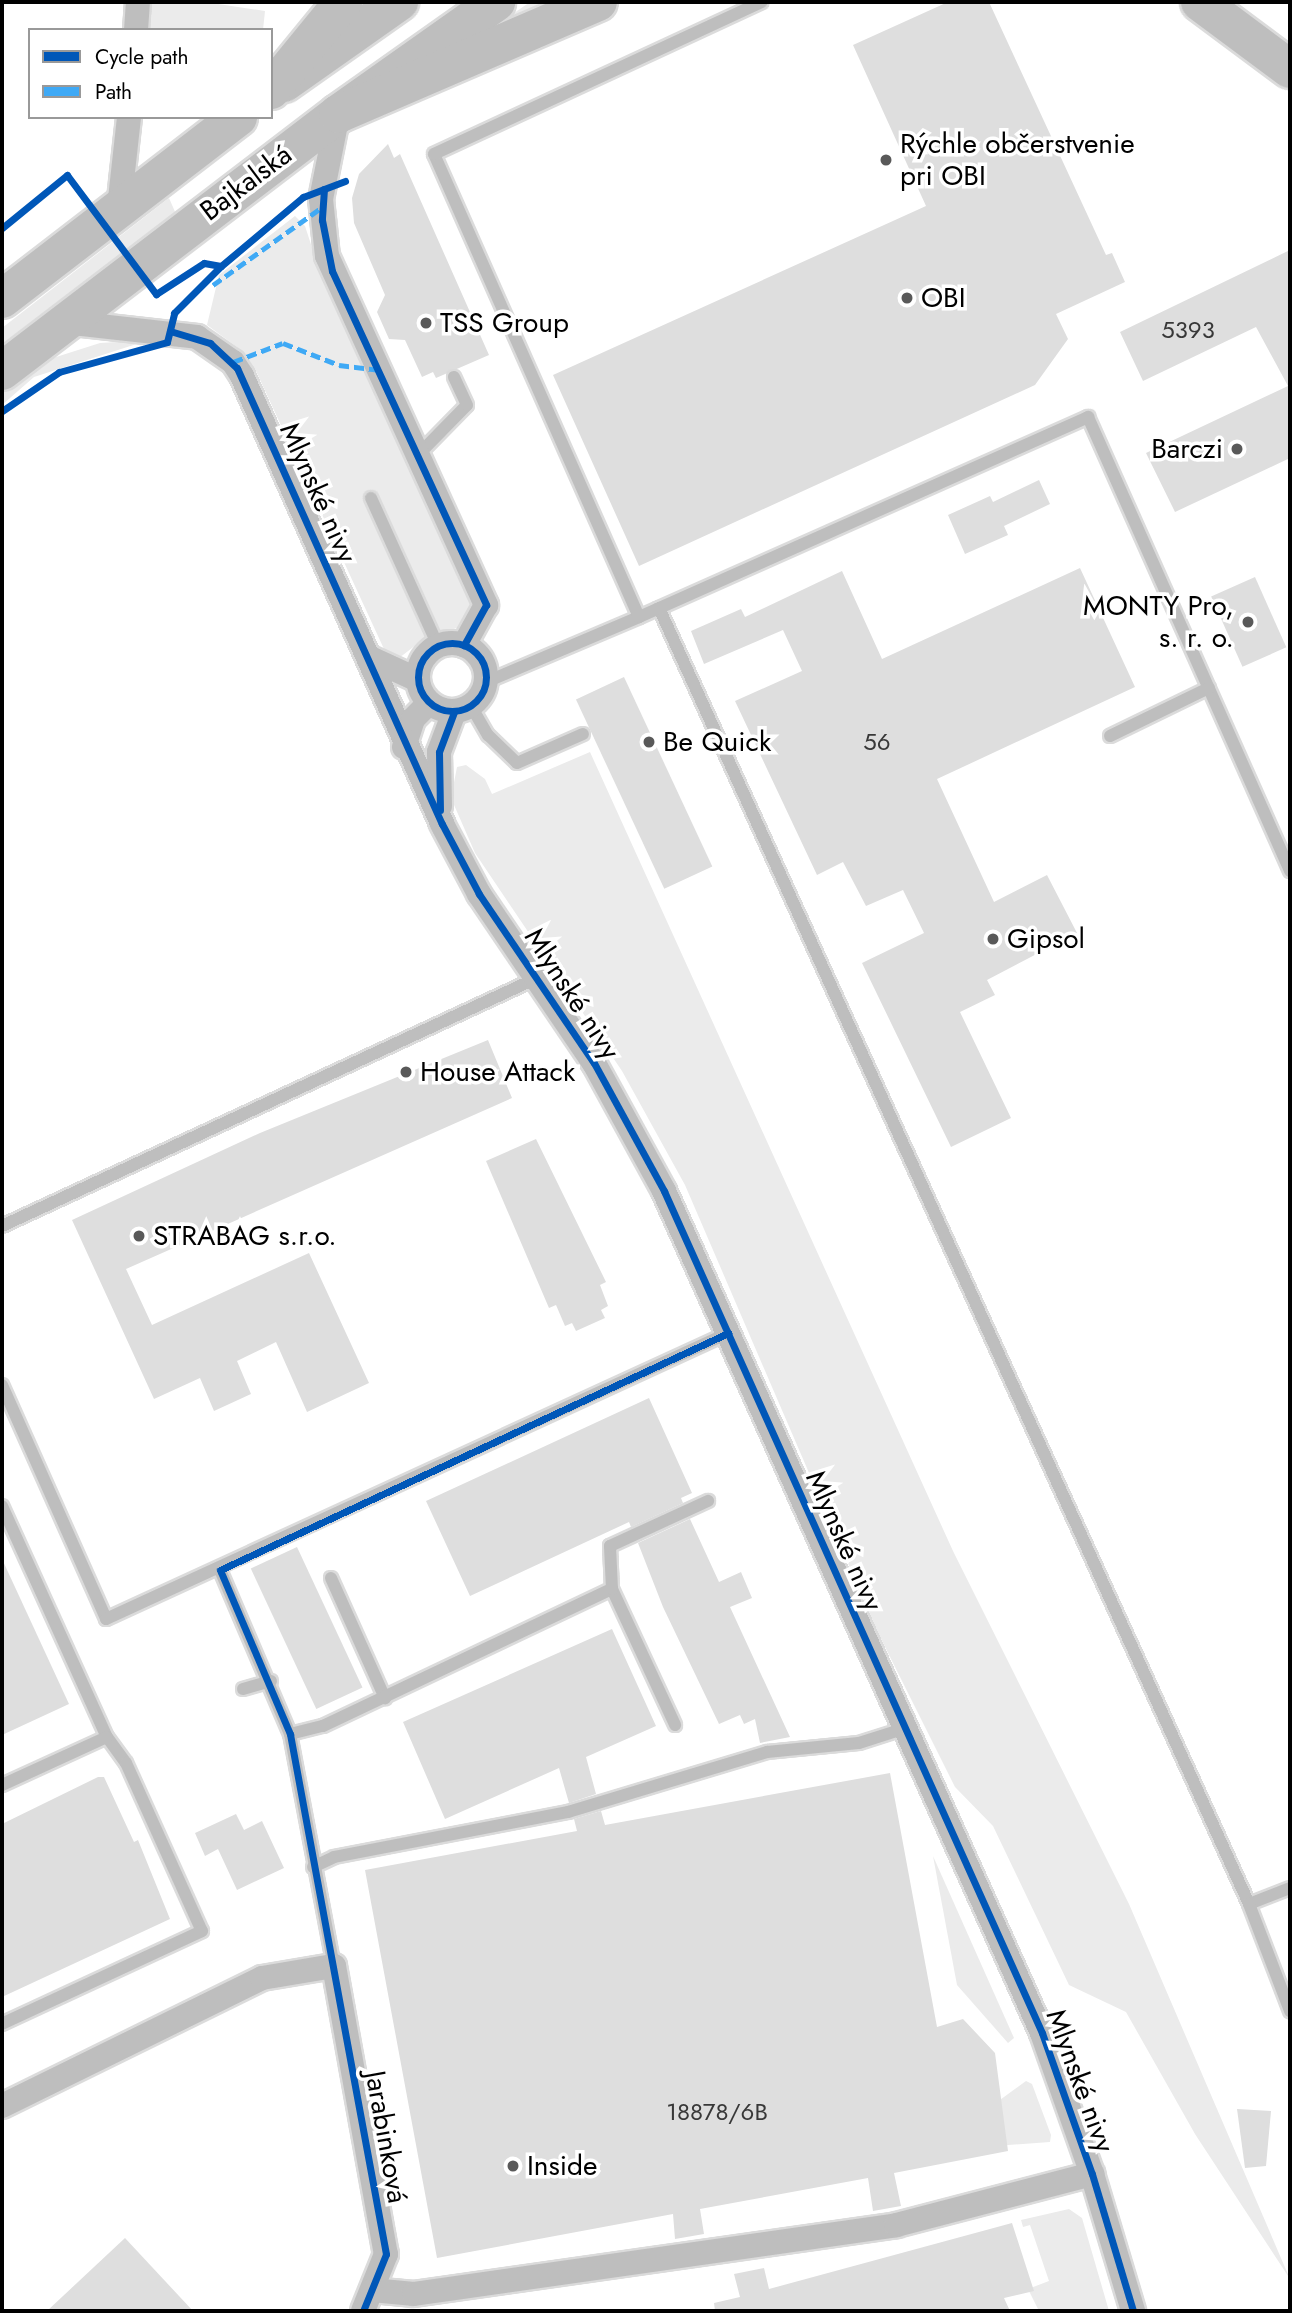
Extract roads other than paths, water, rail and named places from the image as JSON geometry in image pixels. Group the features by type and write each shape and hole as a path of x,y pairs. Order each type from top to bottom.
{"main road":[{"path":"273,89 343,2"},
{"path":"273,90 399,2"},
{"name":"Bajkalská","path":"2,371 338,114 496,2"},
{"path":"338,114 598,2"},
{"path":"1200,2 1290,69"},
{"name":"Bajkalská","path":"2,299 235,119"}],"street":[{"path":"136,28 138,2"},
{"path":"338,114 321,199 327,256 486,605 464,645"},
{"path":"119,208 129,119"},
{"name":"Mlynské nivy","path":"64,322 185,333 210,343 233,362 368,657 404,747 442,824 480,894 633,1129 728,1333 1042,2032 1092,2174 1133,2311"},
{"path":"429,703 418,680 422,659 438,646 464,645 483,663 486,682"},
{"path":"368,657 418,680"},
{"name":"Mlynské nivy","path":"442,824 437,768 462,709 486,682"},
{"path":"404,747 413,719 429,703"},
{"path":"429,703 462,709"},
{"path":"2,2106 262,1979 334,1966"},
{"name":"Jarabinková","path":"334,1966 386,2254 368,2301"},
{"path":"368,2301 896,2225 1092,2174"}],"lane":[{"path":"639,617 434,155 761,2"},
{"path":"417,456 467,405 454,377"},
{"path":"486,682 639,617 1088,417 1290,871"},
{"path":"371,498 438,646"},
{"path":"659,608 1249,1905 1290,2011"},
{"path":"1110,736 1209,688"},
{"path":"462,709 517,763 583,734"},
{"path":"2,1226 537,978"},
{"path":"2,1385 106,1619 220,1570 728,1333"},
{"path":"675,1724 612,1589 610,1546 708,1501"},
{"path":"2,1506 107,1737 126,1763 202,1931 2,2024"},
{"path":"220,1570 271,1681 290,1734 313,1867 334,1966"},
{"path":"331,1578 385,1698"},
{"path":"290,1734 323,1726 612,1589"},
{"path":"243,1689 271,1681"},
{"path":"313,1867 334,1857 568,1811 767,1752 859,1743 906,1728"},
{"path":"2,1785 107,1737"},
{"path":"1249,1905 1290,1888"}],"place":[{"name":"Rýchle občerstvenie pri OBI","path":"886,160"},
{"name":"OBI","path":"907,298"},
{"name":"TSS Group","path":"426,323"},
{"name":"Barczi","path":"1237,449"},
{"name":"MONTY Pro, s. r. o.","path":"1248,622"},
{"name":"Be Quick","path":"649,742"},
{"name":"Gipsol","path":"993,939"},
{"name":"House Attack","path":"406,1072"},
{"name":"STRABAG s.r.o.","path":"139,1236"},
{"name":"Inside","path":"513,2166"}]}
